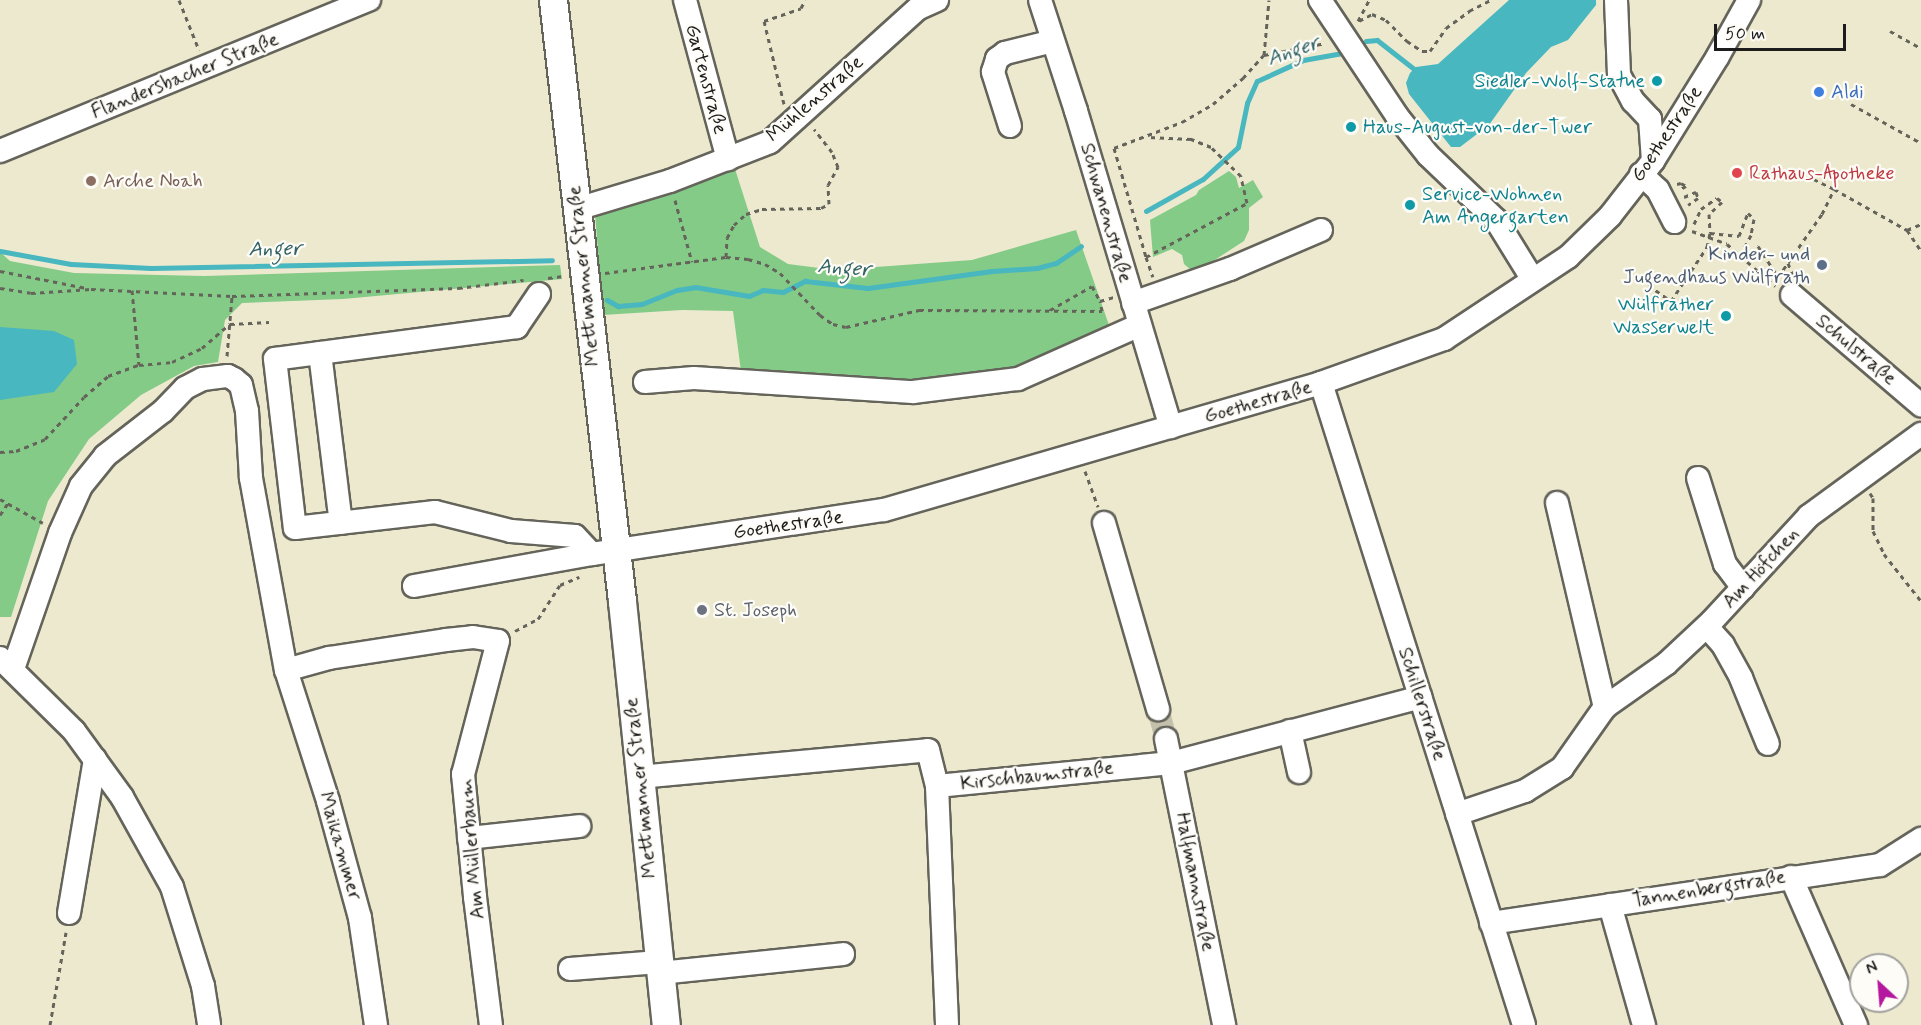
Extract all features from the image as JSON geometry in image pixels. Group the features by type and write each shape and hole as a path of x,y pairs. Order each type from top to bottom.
{"main road":[{"name":"Mettmanner Straße","path":"553,0 584,277 603,553 639,777 666,1025"}],"street":[{"name":"Flandersbacher Straße","path":"0,151 369,0"},
{"name":"Gartenstraße","path":"685,0 728,159"},
{"name":"Mühlenstraße","path":"577,209 670,181 770,142 794,112 916,9 937,0"},
{"name":"Schwanenstraße","path":"1040,0 1090,156 1171,427"},
{"path":"1320,0 1351,30 1397,116 1428,155 1496,220 1533,280"},
{"path":"1616,0 1619,75 1633,101 1650,119 1647,168 1675,206"},
{"name":"Goethestraße","path":"603,553 884,510 1321,383 1444,339 1568,257 1590,237 1647,168 1681,117 1749,0"},
{"path":"1010,126 993,72 997,59 1005,53 1051,35"},
{"path":"1650,119 1681,117"},
{"path":"1131,298 1230,269 1321,230"},
{"path":"535,284 517,327 275,359 295,528 435,512 511,531 575,536 603,553"},
{"name":"Schulstraße","path":"1795,287 1921,405"},
{"path":"645,382 694,378 914,392 1018,379 1140,325"},
{"path":"320,353 341,523"},
{"path":"209,1025 203,986 172,887 122,796 74,731 7,663 81,486 105,456 163,411 185,388 203,379 228,376"},
{"name":"Maikammer","path":"228,376 241,385 248,411 251,478 286,670 328,801 360,918 376,1025"},
{"name":"Schillerstraße","path":"1321,383 1524,1025"},
{"name":"Am Höfchen","path":"1457,814 1525,791 1562,768 1605,707 1666,664 1707,627 1809,516 1921,434"},
{"path":"1698,478 1725,564 1743,588"},
{"path":"1557,503 1605,707"},
{"path":"1104,523 1158,709"},
{"path":"414,586 603,553"},
{"path":"1707,627 1723,645 1741,678 1768,744"},
{"path":"286,670 328,658 446,640 473,637 498,641"},
{"name":"Am Müllerbaum","path":"491,1025 463,774 498,641"},
{"name":"Kirschbaumstraße","path":"639,777 928,750 938,786 1171,763 1420,697"},
{"path":"1290,732 1299,772"},
{"name":"Halfmannstraße","path":"1166,739 1224,1025"},
{"path":"69,913 95,759"},
{"path":"938,786 947,1025"},
{"path":"469,838 579,826"},
{"name":"Tannenbergstraße","path":"1491,923 1880,865 1921,839"},
{"path":"1791,877 1856,1025"},
{"path":"1610,905 1644,1025"},
{"path":"570,969 659,968 843,954"}],"path":[{"path":"179,0 201,55"},
{"path":"726,257 727,238 734,225 746,214 762,209 821,208 829,204 828,185 838,167 832,152 794,112 764,21 801,8 806,0"},
{"path":"1263,55 1269,0"},
{"path":"1090,156 1182,122 1213,104 1243,78 1263,55 1351,30 1372,14 1386,20 1407,41 1422,51 1430,51 1446,28 1469,11 1491,0"},
{"path":"1890,31 1921,48"},
{"path":"1851,104 1921,143"},
{"path":"1114,148 1146,257 1247,203 1241,176 1211,147 1191,139 1148,136"},
{"path":"1809,177 1907,230 1921,251"},
{"path":"670,181 692,262"},
{"path":"1681,183 1686,186 1675,206 1681,183"},
{"path":"1746,259 1758,246 1778,277 1822,214 1834,189"},
{"path":"1696,192 1698,198 1675,206 1696,192"},
{"path":"1641,280 1671,301 1701,257 1710,233 1709,214 1722,202 1717,198 1701,209 1694,225 1675,206"},
{"path":"1710,233 1739,237 1748,213 1754,219 1751,235 1742,255"},
{"path":"1907,230 1921,224"},
{"path":"1702,235 1727,244 1772,284"},
{"path":"0,288 31,293 91,289 231,296 458,288 535,284 726,257 765,264 790,283 820,315 833,324 846,327 919,310 1049,311 1102,311 1100,301 1092,286 1049,311"},
{"path":"1788,263 1795,287"},
{"path":"0,271 91,289"},
{"path":"132,290 140,365"},
{"path":"228,376 231,296"},
{"path":"1100,301 1131,298"},
{"path":"0,452 16,451 45,439 84,397 108,376 140,365 172,362 202,348 230,324 269,322"},
{"path":"1079,455 1104,523"},
{"path":"1861,478 1873,498 1873,531 1884,554 1921,601"},
{"path":"0,499 60,532"},
{"path":"0,515 8,503"},
{"path":"498,641 538,619 549,598"},
{"path":"50,1025 69,913"}],"green space":[{"path":"735,169 760,247 788,264 835,270 972,260 1076,230 1110,328 1003,373 896,383 741,371 733,311 682,310 603,315 595,213"},
{"path":"1229,171 1236,177 1239,188 1253,180 1263,197 1249,208 1249,230 1244,241 1210,263 1192,271 1184,264 1182,255 1172,249 1153,257 1150,220 1196,195 1199,190"},
{"path":"0,252 10,261 74,273 204,276 560,265 562,279 343,299 242,303 225,320 218,362 194,366 141,395 89,439 48,501 11,617 0,617"}],"water":[{"path":"1509,0 1596,0 1596,5 1568,40 1551,47 1526,73 1489,125 1460,147 1451,147 1409,94 1406,83 1410,73 1416,67 1438,64"},
{"path":"0,327 54,331 74,340 77,364 54,392 0,400"}],"waterway":[{"name":"Anger","path":"1366,41 1377,40 1414,69"},
{"name":"Anger","path":"1146,211 1203,179 1238,147 1247,103 1257,81 1303,60 1342,53"},
{"name":"Anger","path":"607,300 618,306 642,304 677,290 695,287 749,296 763,290 783,292 805,281 868,288 992,271 1037,268 1056,263 1081,246"},
{"name":"Anger","path":"0,251 71,264 151,268 552,260"}],"tunnel":[{"path":"1158,709 1166,739"}],"place":[{"name":"Siedler-Wolf-Statue","path":"1657,81"},
{"name":"Aldi","path":"1819,92"},
{"name":"Haus-August-von-der-Twer","path":"1351,127"},
{"name":"Rathaus-Apotheke","path":"1737,173"},
{"name":"Arche Noah","path":"91,181"},
{"name":"Service-Wohnen Am Angergarten","path":"1410,205"},
{"name":"Kinder- und Jugendhaus Wülfrath","path":"1822,265"},
{"name":"Wülfrather Wasserwelt","path":"1726,316"},
{"name":"St. Joseph","path":"702,610"}]}
